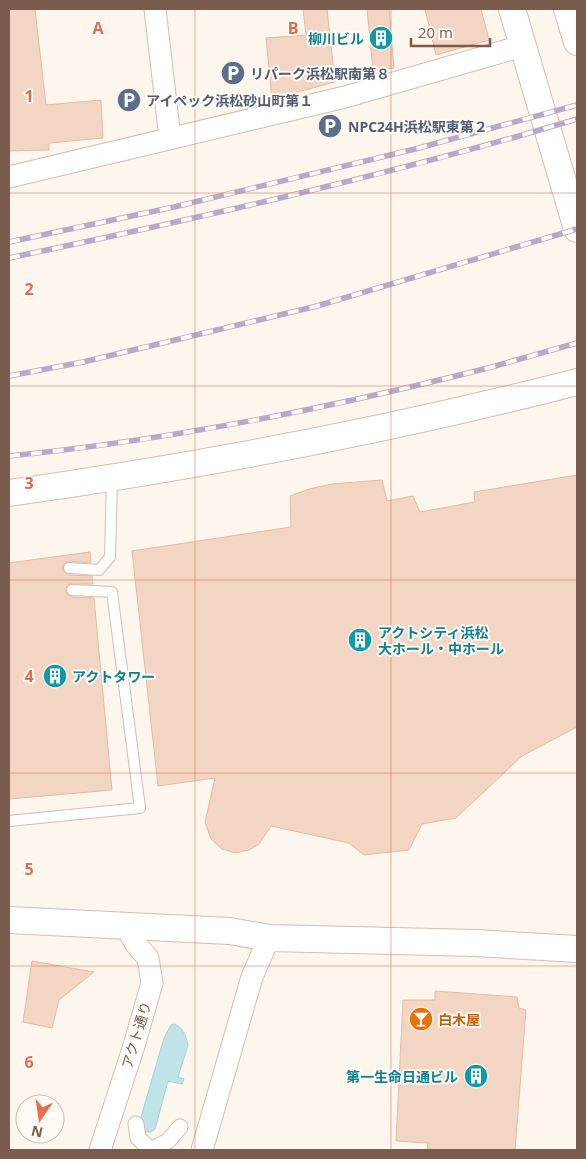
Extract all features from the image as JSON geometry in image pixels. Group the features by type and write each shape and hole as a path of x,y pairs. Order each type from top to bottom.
{"street":[{"path":"155,9 170,138"},
{"path":"512,9 577,229"},
{"path":"9,177 345,97 522,46"},
{"path":"9,493 112,478 370,431 577,382"},
{"path":"9,920 230,931 270,938 476,943 577,949"},
{"name":"アクト通り","path":"100,1150 152,983 148,958 135,943 125,925"},
{"path":"202,1150 252,977 270,938"},
{"path":"136,1124 138,1138 150,1150 168,1141 180,1127"}],"lane":[{"path":"69,568 99,570 110,557 112,478"},
{"path":"9,821 140,808 112,592 72,590"}],"water":[{"path":"174,1024 182,1030 188,1045 178,1077 184,1079 182,1084 168,1081 155,1129 151,1132 145,1132 139,1124 164,1038 171,1025"}],"building":[{"path":"9,9 35,9 46,105 101,100 103,138 49,143 49,150 9,151"},
{"path":"303,9 327,9 335,82 272,99 266,38 306,35"},
{"name":"柳川ビル","path":"367,9 389,9 394,68 373,70"},
{"path":"425,9 481,9 489,40 436,55"},
{"name":"アクトシティ浜松 大ホール・中ホール","path":"577,475 577,727 522,756 456,818 422,824 409,850 364,855 349,843 271,826 259,844 249,850 235,853 222,849 211,839 205,822 215,778 158,786 132,551 291,527 290,496 309,489 332,484 382,480 387,501 413,496 420,512 475,502 474,492"},
{"name":"アクトタワー","path":"90,552 91,563 69,561 62,568 68,575 92,576 93,584 69,584 65,590 71,597 94,598 112,790 9,799 9,563"},
{"path":"32,961 94,972 59,1000 52,1028 23,1022"},
{"name":"第一生命日通ビル","path":"435,991 517,997 519,1008 526,1010 515,1150 427,1150 428,1143 396,1141 403,1000 435,1000"}],"railway":[{"path":"9,242 174,207 415,149 577,105"},
{"path":"9,258 365,177 577,119"},
{"path":"9,376 83,362 317,306 577,229"},
{"path":"9,456 124,442 295,412 408,388 577,343"}],"place":[{"name":"柳川ビル","path":"381,38"},
{"name":"リパーク浜松駅南第８","path":"233,73"},
{"name":"アイペック浜松砂山町第１","path":"129,100"},
{"name":"NPC24H浜松駅東第２","path":"330,126"},
{"name":"アクトシティ浜松 大ホール・中ホール","path":"360,640"},
{"name":"アクトタワー","path":"55,676"},
{"name":"白木屋","path":"421,1019"},
{"name":"第一生命日通ビル","path":"476,1076"}]}
